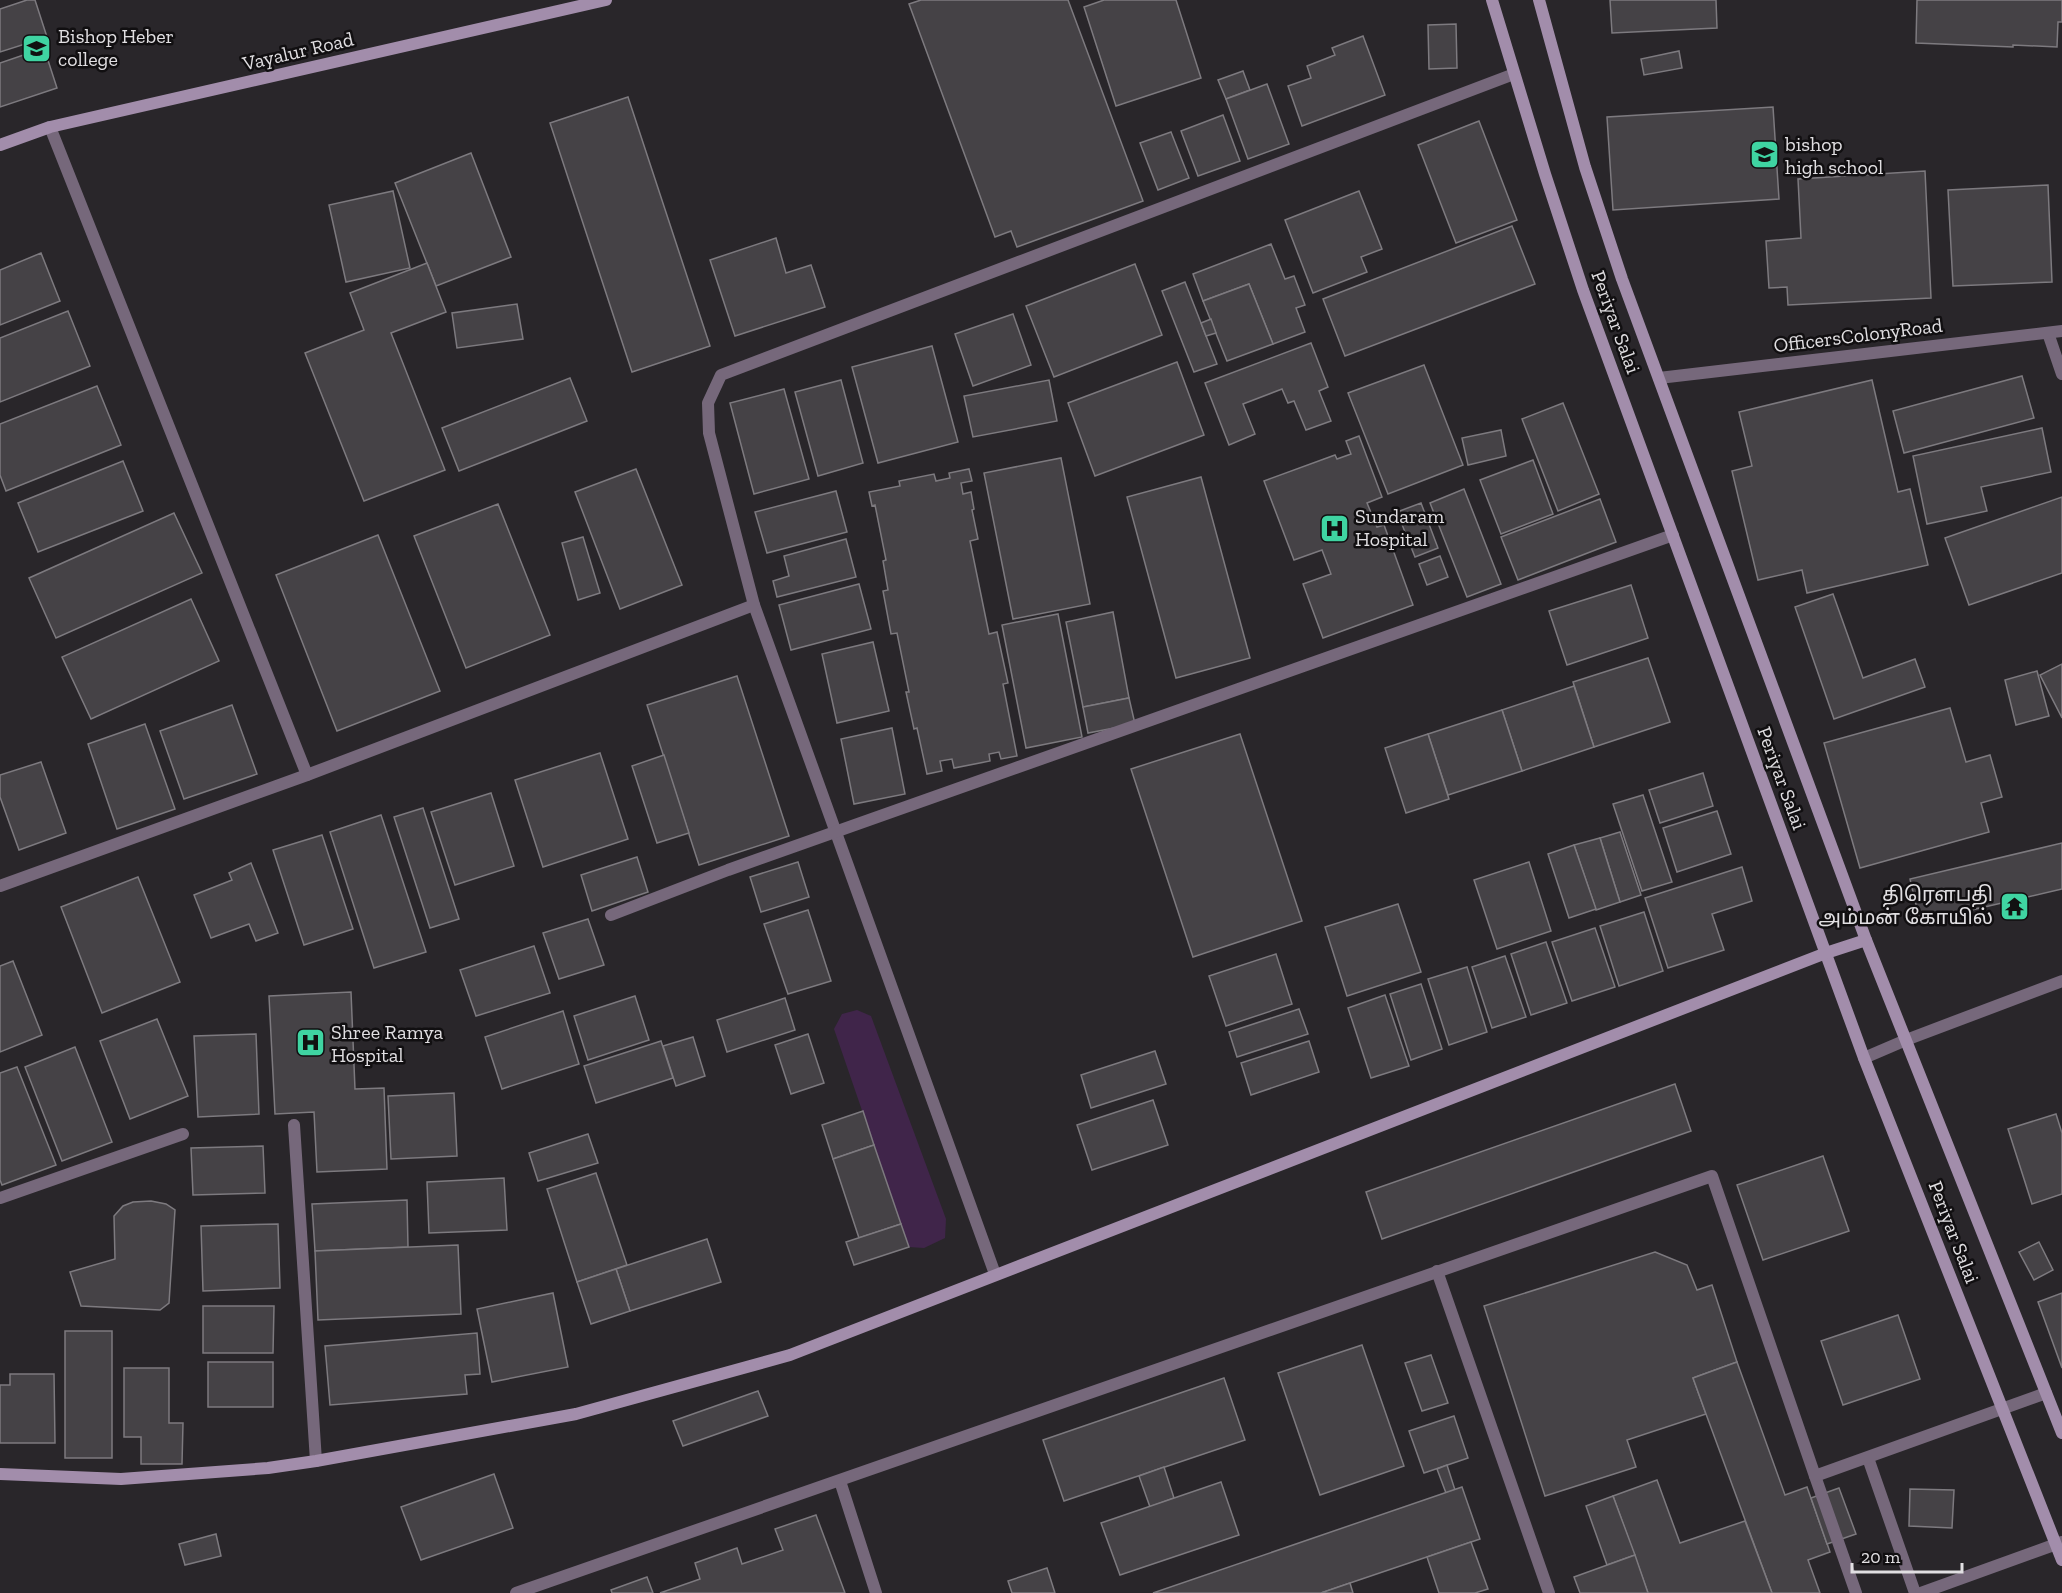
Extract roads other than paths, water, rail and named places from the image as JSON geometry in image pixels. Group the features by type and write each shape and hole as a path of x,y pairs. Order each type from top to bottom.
{"main road":[{"name":"Vayalur Road","path":"0,145 50,127 606,0"},
{"name":"Periyar Salai","path":"1492,0 1583,290 1864,1058 2002,1409 2059,1543 2062,1560"},
{"name":"Periyar Salai","path":"1539,0 1585,167 1622,279 1866,940 2062,1433"},
{"path":"0,1474 121,1479 268,1468 316,1461 576,1414 790,1355 1826,953 1866,940"}],"street":[{"path":"995,1274 754,605 709,433 708,403 722,375 1514,74"},
{"path":"50,127 308,775"},
{"name":"OfficersColonyRoad","path":"1659,378 2062,331"},
{"path":"2048,333 2062,374"},
{"path":"610,915 728,870 1673,535"},
{"path":"0,886 308,775 754,605"},
{"path":"1864,1058 2062,981"},
{"path":"294,1125 316,1461"},
{"path":"0,1198 183,1134"},
{"path":"516,1593 1712,1176 1856,1593"},
{"path":"1437,1271 1549,1593"},
{"path":"1815,1476 2046,1393"},
{"path":"1868,1458 1915,1593"},
{"path":"840,1481 876,1593"},
{"path":"1921,1593 2059,1543"}],"place":[{"name":"Bishop Heber college","path":"37,48"},
{"name":"bishop high school","path":"1764,155"},
{"name":"Sundaram Hospital","path":"1334,528"},
{"name":"திரௌபதி அம்மன் கோயில்","path":"2014,906"},
{"name":"Shree Ramya Hospital","path":"310,1043"}]}
